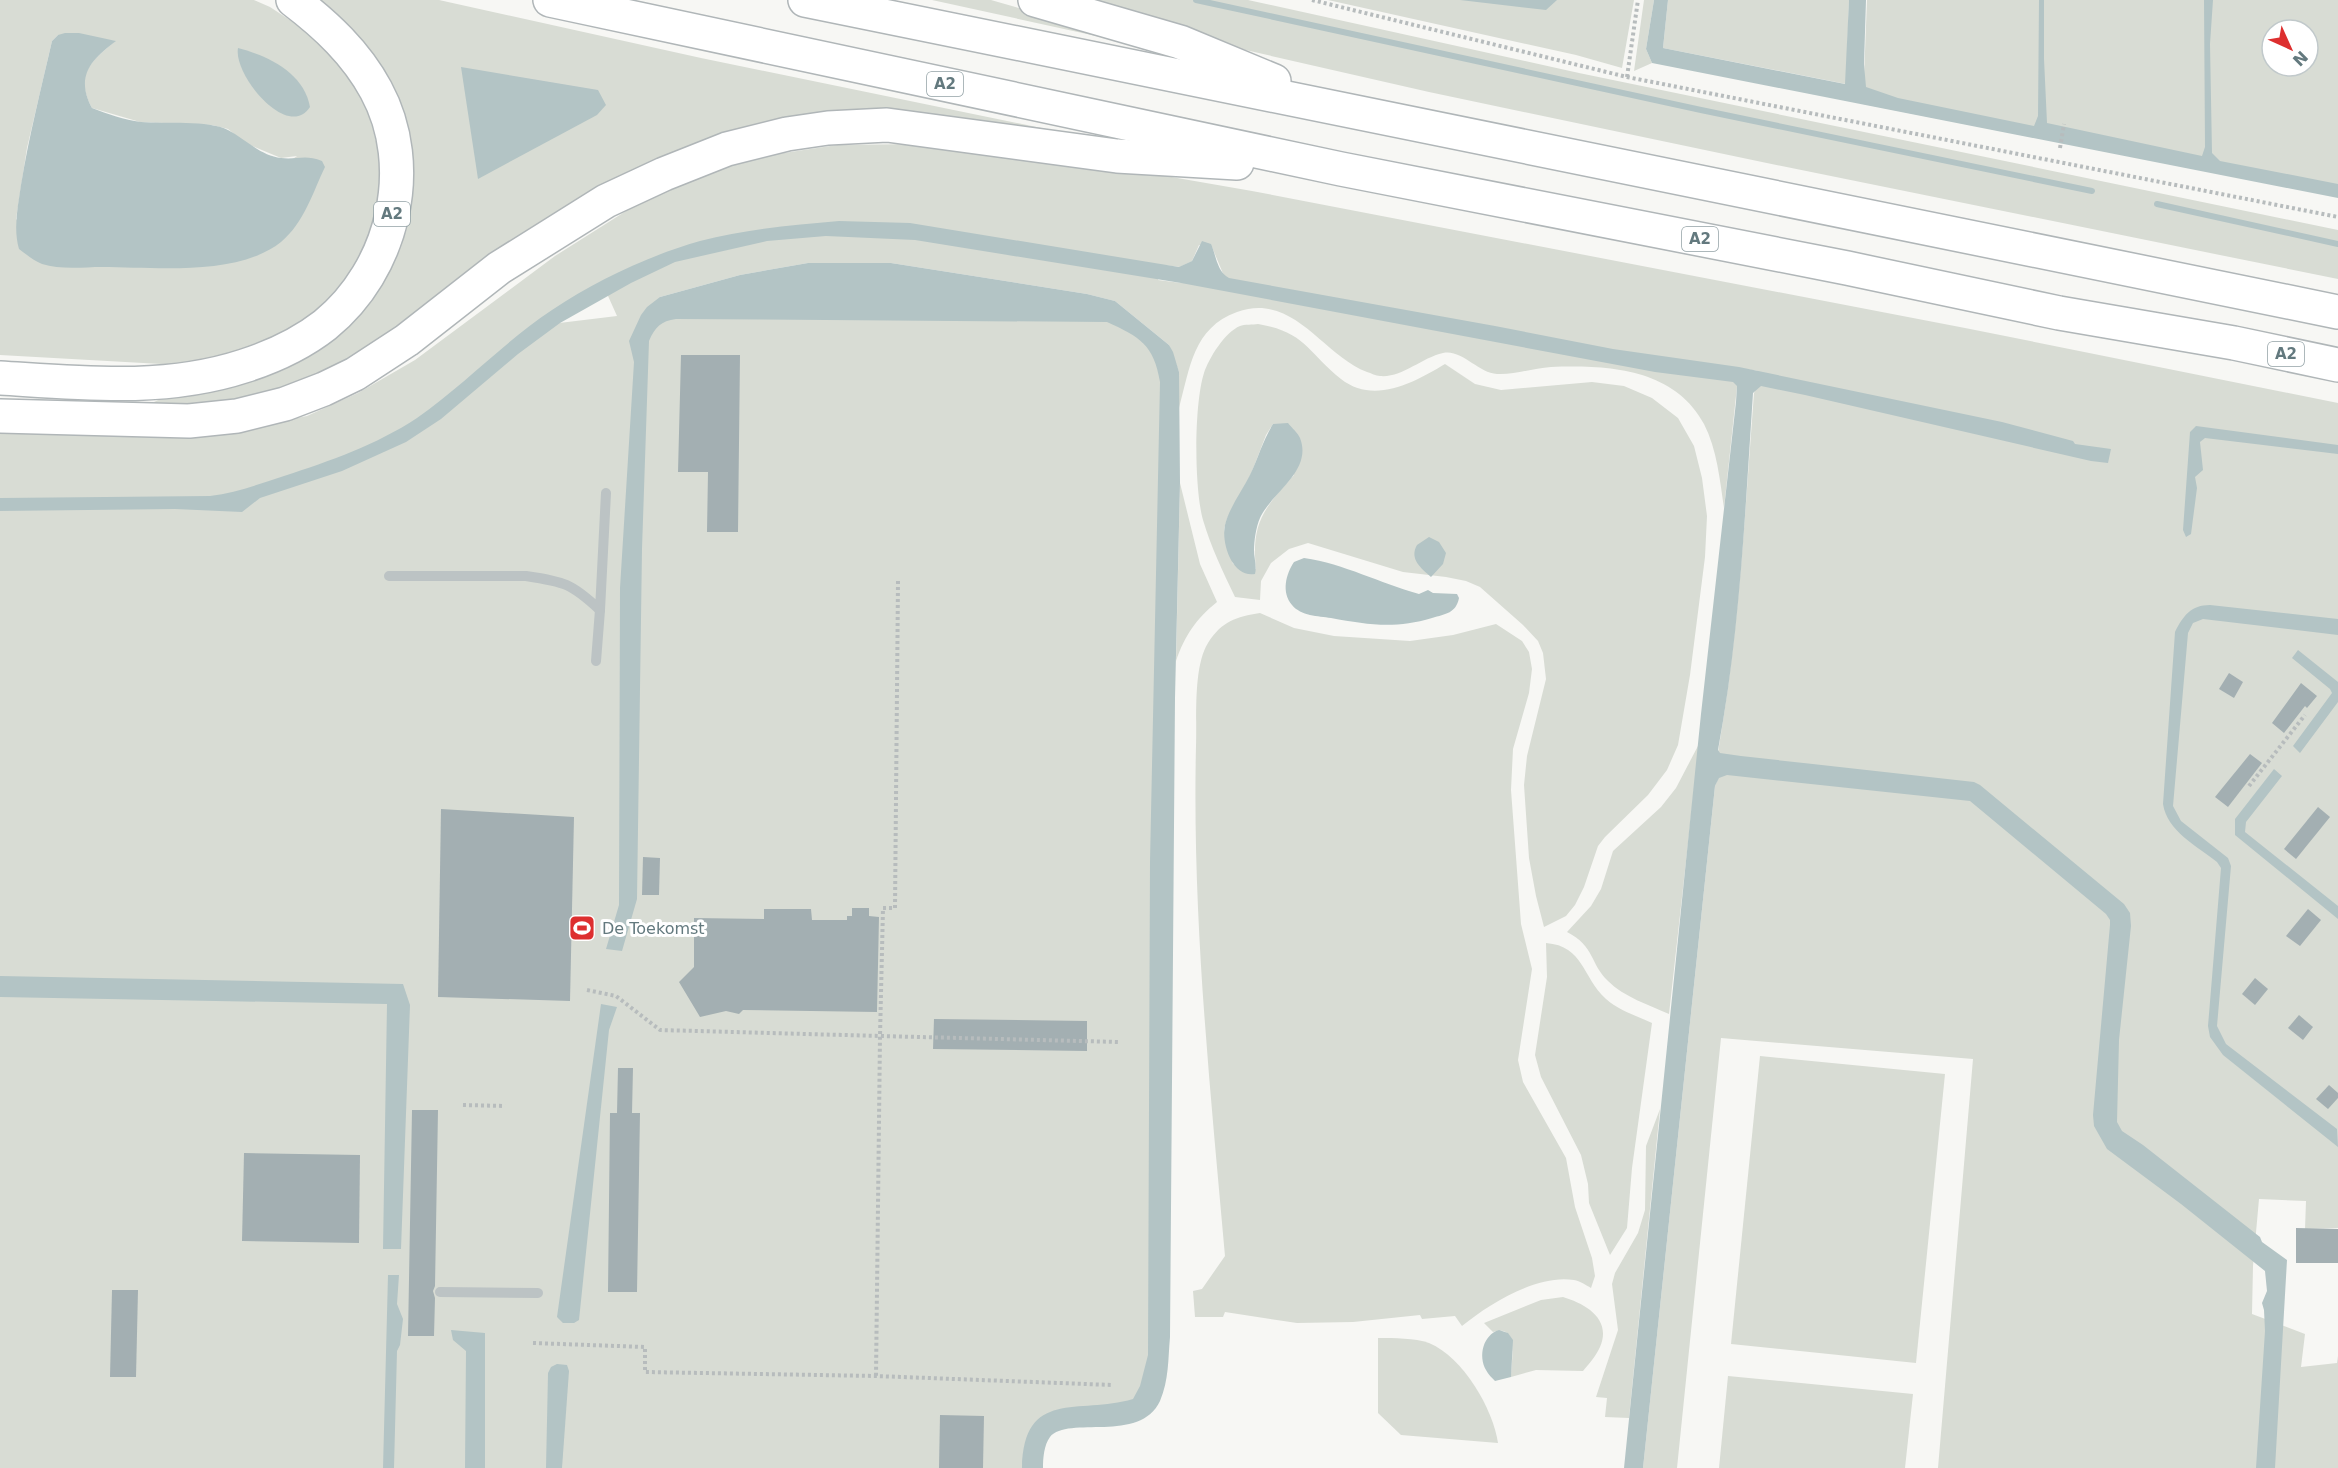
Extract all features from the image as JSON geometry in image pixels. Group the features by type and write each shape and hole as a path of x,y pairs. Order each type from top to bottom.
{"highway":[{"name":"A2","path":"0,378 108,384 162,383 216,373 262,360 297,342 325,325 354,295 382,248 389,229 396,186 397,160 393,136 385,110 366,72 341,41 293,0"},
{"name":"A2","path":"550,0 1341,169 1847,268 2058,313 2234,343 2338,365"},
{"path":"806,0 2338,312"},
{"path":"1035,0 1180,42 1342,110"},
{"name":"A2","path":"0,416 189,421 237,416 285,405 355,374 407,340 499,268 606,201 664,174 727,149 787,134 828,128 887,125 1117,156 1341,169"}],"lane":[{"path":"596,661 606,493"},
{"path":"389,576 526,576 551,580 575,588 600,610"},
{"path":"440,1292 538,1293"}],"path":[{"path":"1312,0 1627,76 2338,217"},
{"path":"1627,76 1638,0"},
{"path":"2060,148 2064,124"},
{"path":"876,1376 883,908 895,908 898,581"},
{"path":"2249,786 2306,715"},
{"path":"587,990 616,996 660,1030 1119,1041"},
{"path":"464,1105 505,1106"},
{"path":"533,1343 645,1347 645,1372 876,1376 1112,1384"}],"shaded area":[{"path":"0,0 254,0 270,7 308,32 341,62 368,110 383,169 377,214 356,264 329,302 276,338 223,358 179,365 0,355","holes":["58,35 115,41 92,62 85,77 87,96 92,108 140,122 212,125 228,129 245,143 281,158 297,156 139,266 67,267 16,219 27,148 52,41"]},
{"path":"312,0 439,0 701,58 1095,139 711,141 357,364 256,403 141,408 358,308 403,148"},
{"path":"932,0 991,0 1151,48"},
{"path":"1058,0 1248,0 1579,73 2338,230 2338,279 1429,92 1206,41"},
{"path":"1328,0 1634,0 1622,68 1576,55"},
{"path":"1460,0 1557,0 1546,10"},
{"path":"1644,0 1654,0 1646,49 1652,63 1634,71"},
{"path":"1654,0 1668,0 1663,48 1845,84 1849,0 1866,0 1864,64 1866,87 1898,98 2034,126 2038,116 2039,0 2044,0 2047,123 2202,156 2205,147 2204,0 2213,0 2210,44 2212,153 2220,161 2338,184 2338,198 1652,63 1646,49"},
{"path":"1668,0 1849,0 1846,84 1663,48"},
{"path":"1867,0 2338,0 2338,197 1863,104"},
{"path":"79,33 116,41 99,55 88,70 85,87 92,108 135,121 220,127 274,157 311,158 322,161 325,167 296,226 281,242 263,253 242,261 195,268 56,267 39,263 19,249 16,233 17,209 31,131 52,41 58,35"},
{"path":"238,48 273,61 293,76 301,85 310,107 300,115 289,116 276,110 264,100 244,73 239,60"},
{"path":"461,67 598,90 606,105 597,115 478,179"},
{"name":"De Toekomst","path":"920,144 1068,159 1252,191 1965,328 2338,403 2338,1228 2305,1229 2306,1201 2259,1199 2253,1266 2252,1314 2305,1334 2301,1367 2337,1363 2338,1356 2338,1468 1938,1468 1973,1059 1721,1038 1677,1468 1643,1468 1715,786 1719,776 1718,752 1732,658 1754,393 1758,371 1739,368 1724,508 1715,454 1704,424 1691,405 1675,391 1637,374 1616,369 1572,367 1497,374 1483,370 1457,354 1443,353 1396,374 1378,376 1351,364 1291,318 1275,311 1257,308 1237,312 1222,319 1202,339 1191,364 1179,408 1179,372 1169,345 1115,301 1087,294 891,263 808,263 740,275 660,297 1103,311 1161,342 1159,1349 1135,1408 1055,1416 1028,1468 0,1468 0,429 246,428 307,416 358,393 415,360 555,256 664,187 751,158 837,145","holes":["1199,245 1212,247 1224,276 1181,283 1158,280 1164,265 1180,267 1192,261","604,287 617,316 551,324"]},
{"path":"839,221 910,223 1179,267 1192,261 1202,241 1211,244 1219,268 1229,278 1613,349 1739,367 2002,422 2073,441 2075,444 2111,449 2108,463 2091,461 1761,386 1753,393 1737,617 1718,750 1720,753 1741,756 1974,782 2124,904 2130,913 2131,926 2119,1040 2117,1122 2122,1131 2143,1145 2287,1260 2275,1468 2256,1468 2265,1331 2262,1303 2267,1291 2265,1271 2107,1149 2094,1126 2093,1115 2110,925 2106,914 1970,801 1727,775 1719,778 1715,786 1643,1468 1624,1468 1701,714 1736,402 1737,386 1733,382 1655,372 1181,283 915,240 826,236 767,241 675,262 631,283 560,323 518,354 441,419 406,442 342,471 260,498 242,512 175,509 0,511 0,498 220,495 318,464 369,444 417,418 534,322 569,299 623,270 681,247 734,233"},
{"path":"808,263 891,263 1087,294 1115,301 1169,345 1179,372 1180,483 1175,698 1168,1369 1160,1401 1150,1414 1137,1422 1121,1425 1059,1431 1050,1437 1046,1444 1043,1468 1022,1468 1025,1443 1032,1426 1043,1415 1058,1410 1133,1399 1140,1386 1148,1355 1150,862 1160,382 1154,359 1144,344 1128,332 1107,322 676,319 666,321 656,328 649,341 642,549 637,899 622,951 606,949 619,905 620,588 634,362 629,341 641,315 660,297 740,275"},
{"path":"1258,324 1286,332 1296,338 1341,379 1354,387 1367,390 1394,388 1408,384 1445,364 1475,384 1501,390 1592,382 1624,386 1652,398 1678,418 1694,446 1702,478 1707,516 1705,557 1690,675 1678,745 1667,770 1648,795 1598,846 1584,887 1575,905 1566,916 1544,927 1529,858 1524,785 1527,756 1546,679 1543,653 1538,641 1480,587 1466,581 1403,572 1308,543 1289,549 1271,563 1261,581 1260,600 1235,597 1210,540 1200,506 1197,468 1198,405 1204,373 1218,346 1234,329 1242,325","holes":["1273,424 1294,475 1267,507 1262,517 1256,540 1256,569 1233,564 1224,529"]},
{"path":"1288,423 1300,438 1301,461 1289,481 1260,518 1254,542 1255,574 1247,574 1240,571 1230,558 1225,541 1225,525 1229,512 1250,475 1273,424"},
{"path":"2196,426 2338,445 2338,454 2205,438 2200,442 2203,470 2195,477 2197,488 2191,534 2186,537 2183,530 2190,432"},
{"path":"1180,483 1200,564 1217,602 1192,628 1176,661"},
{"path":"1429,537 1439,542 1446,553 1443,564 1431,577 1417,563 1414,555 1417,545"},
{"path":"1304,558 1348,569 1419,594 1428,590 1433,593 1457,594 1458,603 1453,610 1442,615 1394,625 1370,624 1310,615 1292,605 1286,589 1291,567 1294,562"},
{"path":"2210,605 2338,619 2338,635 2203,619 2193,623 2188,633 2173,806 2181,821 2228,858 2231,866 2217,1026 2226,1044 2337,1129 2338,1147 2223,1055 2210,1037 2208,1026 2221,868 2217,862 2177,830 2170,822 2163,804 2175,632 2188,612"},
{"path":"1260,613 1294,628 1334,636 1410,641 1453,635 1496,624 1522,641 1529,652 1532,669 1529,693 1513,749 1511,790 1521,924 1532,969 1518,1060 1523,1082 1566,1158 1575,1207 1592,1258 1595,1276 1591,1288 1576,1281 1560,1279 1545,1281 1500,1300 1462,1326 1455,1316 1422,1319 1420,1315 1353,1322 1297,1323 1225,1312 1223,1317 1195,1317 1193,1291 1202,1289 1225,1256 1199,938 1195,810 1198,679 1203,653 1213,636 1230,621"},
{"path":"2298,650 2338,682 2338,702 2300,753 2293,746 2332,693 2292,658"},
{"path":"1699,744 1669,1014 1614,987 1602,975 1583,943 1567,932 1591,906 1601,889 1613,851 1661,807 1676,788"},
{"path":"2274,769 2282,776 2246,822 2245,832 2338,906 2338,919 2235,835 2235,819"},
{"path":"1546,943 1559,945 1575,956 1598,990 1611,1003 1652,1023 1632,1168 1627,1228 1610,1255 1589,1203 1588,1184 1581,1155 1541,1077 1535,1055 1547,977"},
{"path":"0,976 403,984 410,1005 401,1249 383,1249 387,1004 0,997"},
{"path":"601,1004 617,1007 609,1030 579,1320 574,1323 563,1323 557,1317"},
{"path":"1760,1056 1945,1074 1916,1363 1731,1344"},
{"path":"1660,1109 1629,1418 1605,1417 1607,1398 1596,1397 1618,1330 1612,1284 1615,1273 1638,1233 1645,1210 1646,1146"},
{"path":"388,1275 399,1275 397,1304 403,1319 400,1345 397,1351 394,1468 383,1468"},
{"path":"1563,1297 1588,1309 1600,1321 1603,1337 1596,1354 1583,1371 1536,1370 1511,1377 1511,1338 1502,1331 1493,1332 1484,1323 1541,1300"},
{"path":"451,1330 485,1333 485,1468 465,1468 466,1351 453,1340"},
{"path":"1499,1330 1508,1333 1513,1340 1511,1377 1495,1381 1486,1370 1482,1353 1489,1336"},
{"path":"1378,1338 1411,1339 1429,1343 1442,1350 1464,1372 1483,1400 1498,1443 1401,1435 1378,1413"},
{"path":"557,1364 567,1365 569,1371 562,1468 546,1468 548,1373 551,1367"},
{"path":"1728,1376 1913,1394 1905,1468 1719,1468"}],"building":[{"path":"681,355 740,355 738,532 707,532 708,472 678,472"},
{"path":"2229,673 2243,682 2234,698 2219,689"},
{"path":"2301,683 2317,696 2307,708 2305,706 2284,733 2272,723"},
{"path":"2250,754 2262,763 2228,807 2215,797"},
{"path":"2318,807 2330,817 2296,859 2284,849"},
{"path":"441,809 574,817 570,1001 438,997"},
{"path":"643,857 660,858 659,895 642,895"},
{"path":"852,908 869,908 869,916 879,917 877,1012 743,1010 739,1014 726,1011 700,1017 679,982 694,967 694,918 764,919 764,909 811,909 812,920 847,920 847,916 852,916"},
{"path":"2308,909 2321,920 2300,946 2286,936"},
{"path":"2255,978 2268,989 2255,1005 2242,994"},
{"path":"2299,1015 2313,1027 2303,1040 2288,1028"},
{"path":"934,1019 1087,1021 1087,1051 933,1049"},
{"path":"618,1068 633,1068 632,1113 640,1113 637,1292 608,1292 610,1113 617,1113"},
{"path":"2329,1085 2338,1093 2338,1098 2328,1109 2316,1099"},
{"path":"412,1110 438,1110 434,1336 408,1336"},
{"path":"244,1153 360,1155 359,1243 242,1241"},
{"path":"2296,1228 2338,1229 2338,1263 2296,1263"},
{"path":"112,1290 138,1290 136,1377 110,1377"},
{"path":"940,1415 984,1416 983,1468 939,1468"}],"waterway":[{"path":"1196,0 1701,110 2092,191"},
{"path":"2157,204 2338,244"}],"place":[{"name":"De Toekomst","path":"582,928"}]}
